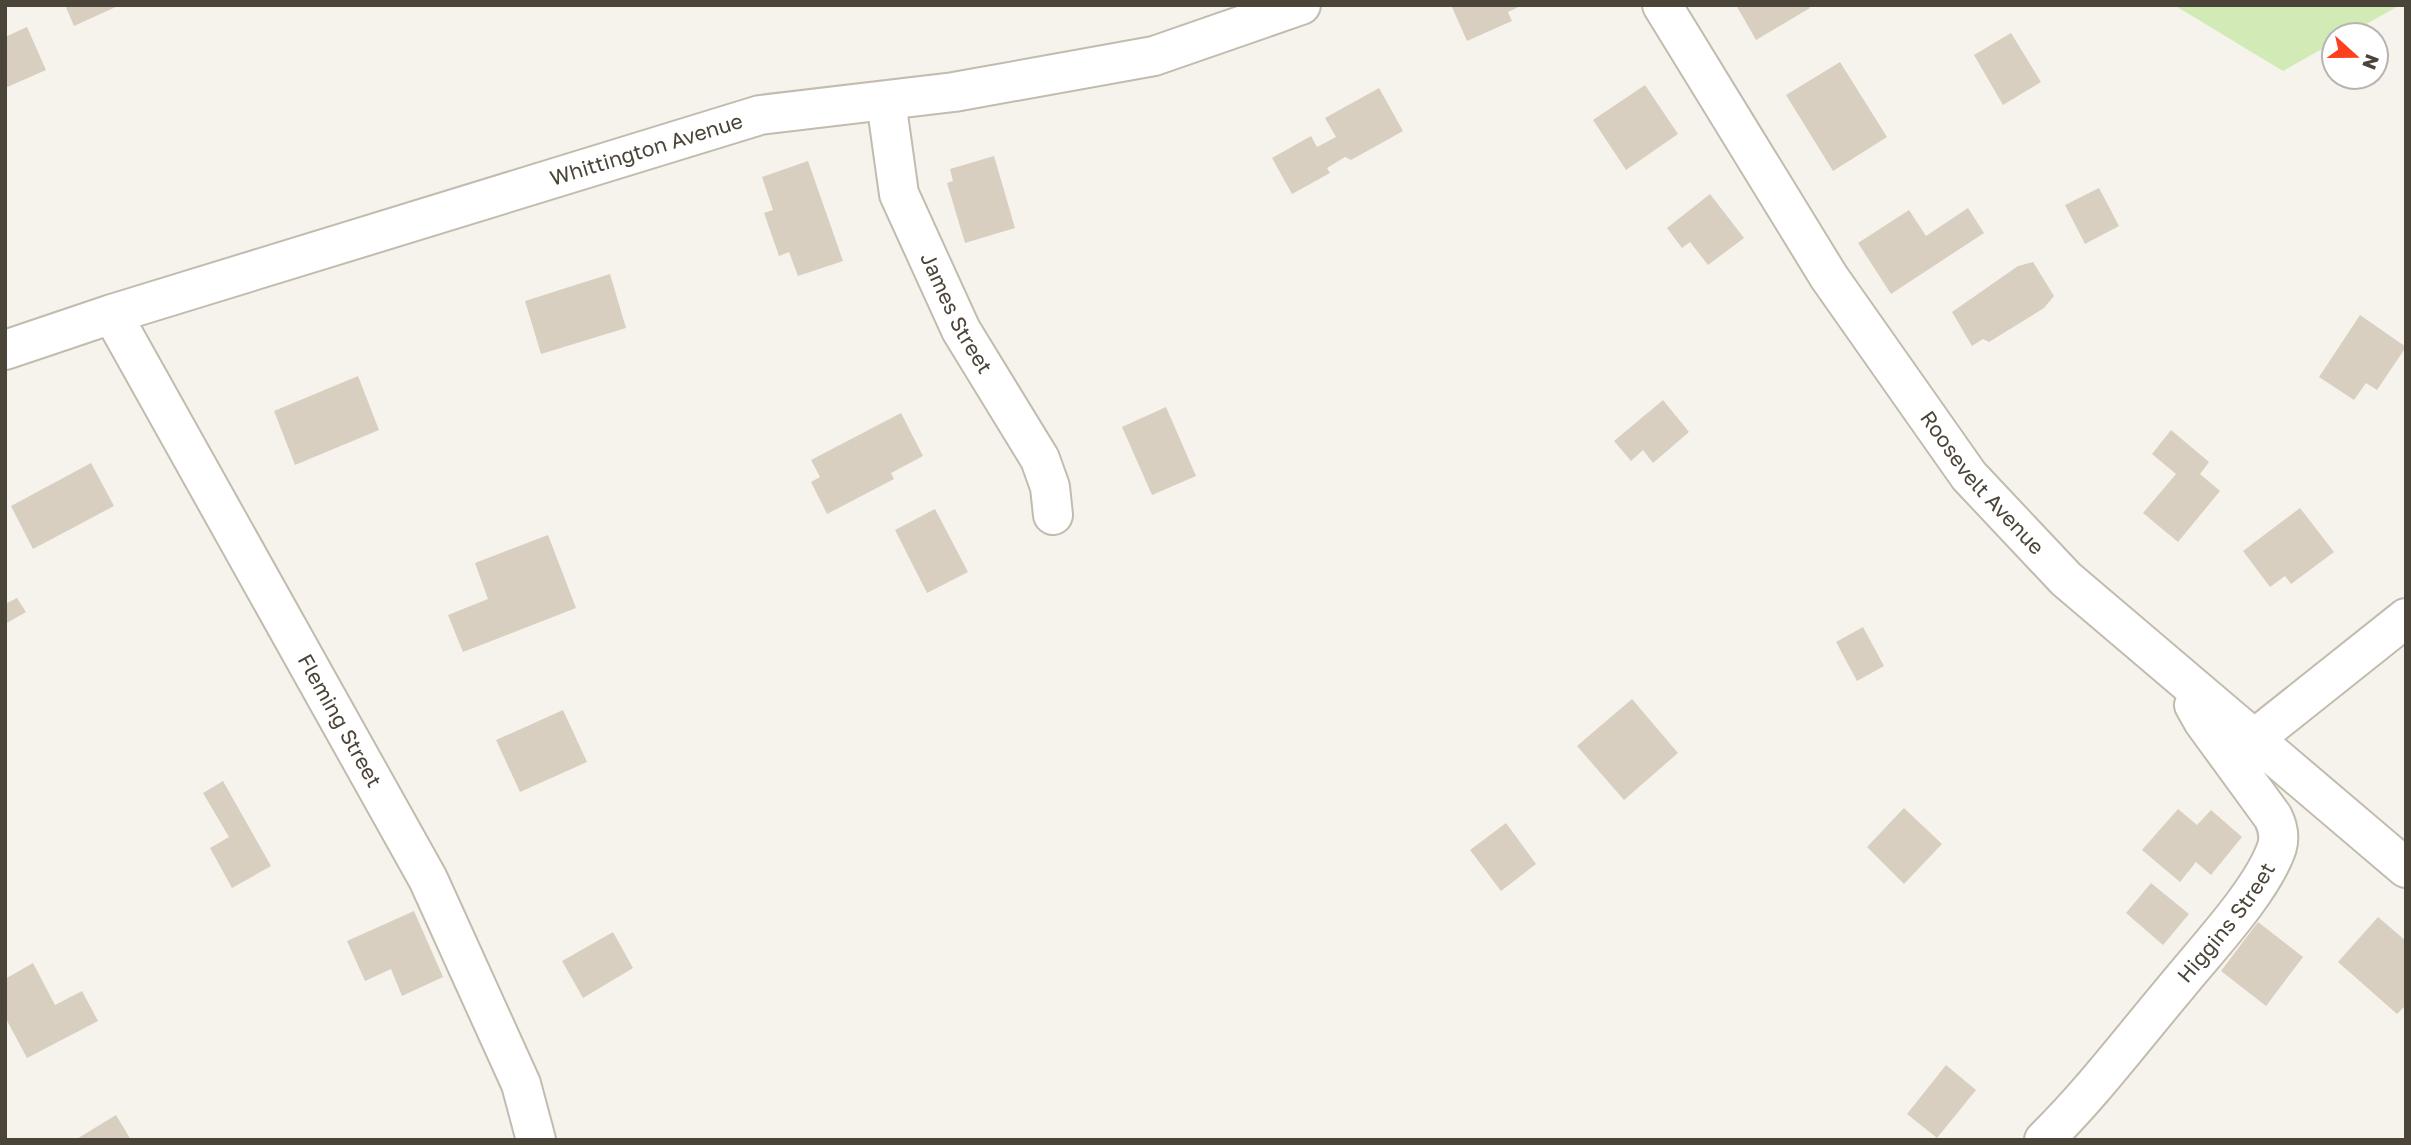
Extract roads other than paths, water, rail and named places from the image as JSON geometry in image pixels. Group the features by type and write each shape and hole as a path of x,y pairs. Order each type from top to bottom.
{"street":[{"name":"Whittington Avenue","path":"5,350 112,314 760,116 954,92 1154,55 1301,5"},
{"name":"Roosevelt Avenue","path":"1662,5 1688,52 1829,277 1969,476 2066,579 2406,868"},
{"name":"James Street","path":"886,101 899,194 961,330 1040,458 1050,487 1053,515"},
{"name":"Fleming Street","path":"112,314 428,879 521,1084 536,1140"},
{"path":"2254,739 2406,618"},
{"name":"Higgins Street","path":"2044,1140 2072,1112 2222,931 2268,867 2277,845 2278,826 2203,721 2194,706 2189,684"}]}
